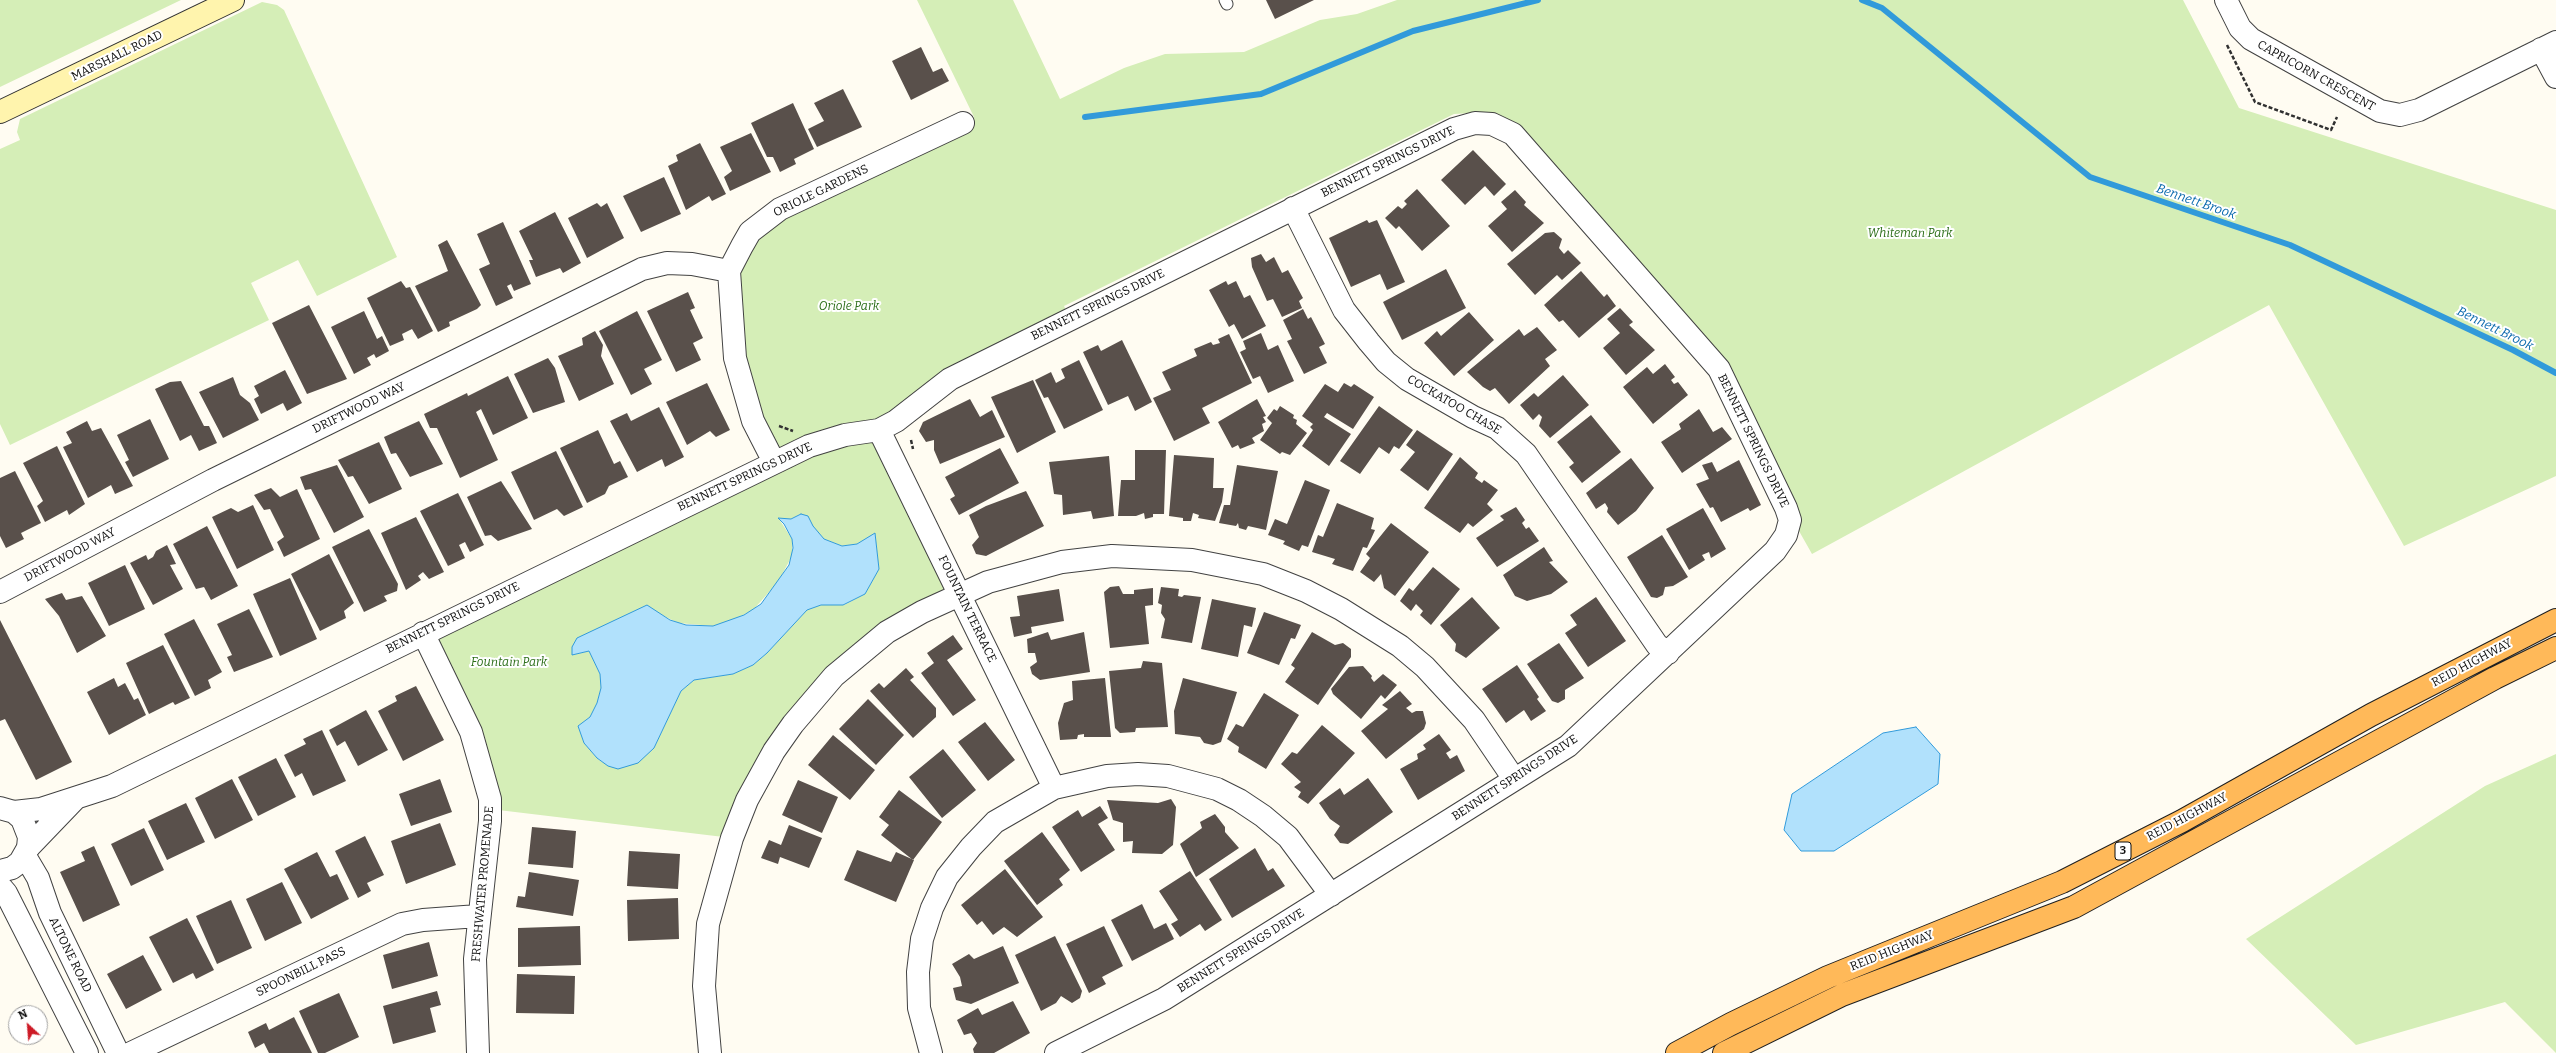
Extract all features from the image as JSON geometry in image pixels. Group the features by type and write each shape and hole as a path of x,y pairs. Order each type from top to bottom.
{"highway":[{"name":"REID HIGHWAY","path":"1677,1053 1730,1024 1828,977 2062,882 2182,821 2371,715 2556,620"},
{"name":"REID HIGHWAY","path":"1724,1053 1842,995 2074,907 2453,700 2556,648"}],"main road":[{"name":"MARSHALL ROAD","path":"0,112 233,0"}],"street":[{"name":"CAPRICORN CRESCENT","path":"2226,0 2240,28 2250,39 2380,111 2400,115 2419,110 2548,45"},
{"path":"2548,45 2556,77"},
{"name":"ORIOLE GARDENS","path":"729,271 750,232 764,219 798,200 963,123"},
{"name":"BENNETT SPRINGS DRIVE","path":"4,808 41,809 112,786 774,462 809,446 845,436 879,430 896,421 950,379 1454,129 1475,123 1492,124 1513,134 1719,369 1780,494 1790,520 1786,535 1775,551 1574,741 1164,999 1056,1053"},
{"name":"COCKATOO CHASE","path":"1293,208 1344,310 1369,342 1386,362 1407,379 1473,417 1497,428 1526,454 1657,645 1668,653"},
{"name":"DRIFTWOOD WAY","path":"0,592 213,480 642,269 667,263 692,264 729,271"},
{"path":"729,271 735,358 753,421 774,462"},
{"name":"FOUNTAIN TERRACE","path":"879,430 1054,788"},
{"path":"710,1053 704,986 708,924 732,838 760,775 793,724 834,676 887,632 922,612 960,594 1020,573 1088,558 1152,557 1192,560 1263,574 1306,591 1341,609 1400,646 1425,667 1474,720 1514,779"},
{"name":"FRESHWATER PROMENADE","path":"423,633 471,732 490,799 490,821 478,916 475,966 478,1053"},
{"path":"931,1053 926,1042 919,1008 918,972 922,940 932,908 948,877 971,847 995,822 1054,788 1107,776 1138,774 1168,776 1217,789 1263,816 1288,837 1331,895"},
{"name":"BENNETT SPRINGS DRIVE","path":"0,872 12,868 78,796"},
{"path":"4,808 27,827 27,852"},
{"name":"ALTONE ROAD","path":"27,852 50,913 118,1053"},
{"path":"0,886 6,893 87,1053"},
{"name":"SPOONBILL PASS","path":"131,1053 402,924 423,920 478,916"}],"path":[{"path":"2224,41 2254,102 2331,130 2337,117"},
{"path":"774,422 791,431 801,432 809,446"},
{"path":"911,440 914,454"}],"green space":[{"path":"0,0 181,0 0,87"},
{"path":"917,0 1013,0 1060,99 1124,68 1165,54 1244,52 1320,20 1357,14 1397,0 2183,0 2239,108 2556,210 2556,476 2404,546 2269,305 1812,554 1786,508 1730,389 1513,134 1504,117 1490,112 1454,114 1064,306 1070,319 880,430 960,594 922,612 810,702 732,838 490,809 423,633 774,462 730,305 750,232 974,117","holes":["801,514 824,539 842,546 857,544 875,534 879,569 865,594 844,605 821,605 807,610 767,653 753,665 733,674 694,680 681,691 654,748 602,762 597,758 584,743 578,726 590,717 597,703 601,688 600,674 589,651 572,655 652,610 678,623 713,626 733,620 753,610 778,582 792,556 792,539 779,519 791,519"]},
{"path":"262,2 277,5 284,10 397,257 317,296 298,260 251,283 269,320 10,445 0,424 0,149 20,140 17,132 20,119"},
{"path":"2556,754 2556,1053 2505,1002 2356,1045 2246,939 2485,786"}],"water":[{"path":"801,514 808,516 813,526 824,539 842,546 857,544 875,533 879,569 865,594 843,605 821,605 807,610 767,653 753,665 733,674 694,680 681,691 654,748 638,763 618,769 608,766 597,758 584,743 578,726 590,717 597,703 601,688 600,674 589,651 572,655 572,647 577,638 647,605 670,620 686,625 713,626 744,615 761,604 789,565 793,548 792,539 784,524 778,518 791,519"},
{"path":"1916,727 1940,754 1938,784 1834,851 1801,851 1784,830 1792,794 1883,733"}],"building":[{"path":"1266,0 1314,0 1275,19"},
{"path":"921,47 933,72 942,68 949,81 911,100 892,61"},
{"path":"843,89 862,127 817,147 808,129 824,121 814,103"},
{"path":"793,103 814,149 794,159 796,164 780,172 773,157 767,157 751,123"},
{"path":"751,133 771,172 730,191 724,177 732,171 720,147"},
{"path":"700,143 726,194 712,201 709,196 686,210 668,166 678,161 676,155"},
{"path":"1473,150 1506,184 1494,196 1485,186 1465,205 1441,180"},
{"path":"664,177 681,214 641,232 623,196"},
{"path":"1417,189 1450,226 1422,251 1399,226 1396,229 1385,218 1398,206 1402,209 1407,204 1404,201"},
{"path":"1515,190 1526,202 1524,205 1544,223 1512,252 1488,226 1507,209 1501,202"},
{"path":"597,203 601,207 607,203 624,238 587,258 568,218"},
{"path":"555,212 581,263 563,273 560,268 536,277 529,260 533,260 519,231"},
{"path":"1367,220 1369,223 1377,220 1405,282 1387,290 1380,274 1351,287 1329,238"},
{"path":"503,222 531,284 514,291 511,284 507,286 513,298 496,306 479,269 490,264 477,234"},
{"path":"1554,232 1562,239 1559,248 1564,254 1568,250 1581,263 1562,280 1557,275 1535,295 1507,264 1545,233"},
{"path":"447,240 481,305 477,309 449,322 450,326 438,332 415,286 448,271 438,245"},
{"path":"1261,254 1266,262 1274,257 1282,273 1288,270 1303,298 1299,301 1302,308 1282,317 1273,299 1267,301 1252,267 1251,258"},
{"path":"1446,269 1466,308 1402,340 1383,302"},
{"path":"1581,271 1604,297 1607,294 1616,306 1579,338 1563,320 1559,322 1544,305"},
{"path":"401,281 406,288 410,287 433,331 418,339 412,329 402,334 404,340 390,346 367,298"},
{"path":"1226,281 1228,285 1236,281 1244,298 1250,295 1266,326 1242,339 1234,324 1229,327 1209,290"},
{"path":"688,292 695,308 690,310 703,338 693,343 701,360 676,372 647,311"},
{"path":"309,305 347,379 307,394 272,323"},
{"path":"1620,308 1633,322 1629,325 1655,350 1626,375 1603,348 1620,333 1607,319"},
{"path":"1303,309 1308,319 1311,317 1325,344 1319,347 1327,363 1304,374 1287,341 1292,339 1283,320"},
{"path":"364,311 377,339 382,336 389,351 376,358 374,354 367,358 371,365 354,374 331,327"},
{"path":"637,311 662,360 644,369 652,384 631,395 599,331"},
{"path":"1469,312 1494,340 1454,376 1424,343 1437,331 1441,336"},
{"path":"1537,327 1557,350 1545,359 1550,366 1509,404 1495,388 1490,391 1483,387 1467,372 1519,329 1524,336"},
{"path":"595,331 603,345 601,356 614,384 579,401 558,356 583,345 582,338"},
{"path":"1261,333 1268,350 1278,345 1294,381 1268,393 1260,376 1253,379 1240,352 1246,349 1243,341"},
{"path":"1229,334 1252,383 1202,408 1210,423 1174,441 1153,398 1171,390 1162,372 1197,356 1194,349 1211,342 1213,345 1220,343 1218,339"},
{"path":"1122,340 1152,402 1135,411 1128,396 1108,405 1083,352 1098,345 1101,351"},
{"path":"548,358 555,368 565,402 533,413 514,374"},
{"path":"1079,360 1103,410 1064,429 1048,397 1044,398 1035,380 1051,372 1056,383 1065,378 1061,369"},
{"path":"1665,364 1675,377 1671,380 1674,384 1678,382 1688,395 1653,424 1623,387 1647,367 1653,374"},
{"path":"285,370 302,403 287,411 283,403 261,414 254,399 259,396 254,386"},
{"path":"1563,375 1589,405 1550,438 1539,426 1542,417 1539,414 1533,420 1520,405 1534,393 1538,397"},
{"path":"508,376 528,418 493,435 481,409 476,412 498,460 460,478 437,428 430,428 424,414 467,393 468,396"},
{"path":"233,377 240,395 250,403 259,420 223,438 199,392"},
{"path":"1033,380 1056,432 1017,453 991,397"},
{"path":"181,381 204,426 209,426 217,443 199,451 191,435 180,441 155,389 170,382"},
{"path":"707,383 730,430 716,437 710,431 687,445 666,402"},
{"path":"1344,383 1351,387 1354,384 1374,397 1353,429 1327,413 1324,417 1351,434 1329,466 1302,446 1313,430 1310,427 1313,424 1302,416 1325,384 1338,392"},
{"path":"970,399 980,417 992,410 1005,437 940,464 934,450 934,440 926,442 919,431 923,422"},
{"path":"1257,399 1266,416 1263,417 1266,422 1262,424 1264,431 1252,438 1255,443 1240,449 1238,445 1232,448 1218,422"},
{"path":"1280,406 1294,415 1293,418 1297,420 1296,424 1307,433 1290,455 1282,452 1280,454 1260,440 1272,423 1267,418 1274,409 1277,411"},
{"path":"1379,406 1413,430 1399,449 1394,446 1389,454 1379,447 1360,474 1340,461"},
{"path":"659,407 684,457 665,467 662,459 637,472 610,421 627,413 631,421"},
{"path":"1699,409 1713,432 1722,427 1732,439 1682,473 1661,442 1681,429 1679,424"},
{"path":"1591,415 1621,452 1582,483 1569,467 1574,463 1557,442"},
{"path":"150,419 169,459 133,477 125,462 129,460 117,435"},
{"path":"87,421 92,431 101,428 133,486 115,494 111,485 88,498 63,447 72,443 66,432"},
{"path":"419,421 443,464 410,477 396,453 391,454 384,437"},
{"path":"598,430 614,464 620,461 628,477 609,486 605,494 587,503 560,448"},
{"path":"1417,430 1453,454 1428,491 1400,470 1415,452 1406,445"},
{"path":"379,442 402,489 369,504 353,476 348,477 338,460"},
{"path":"57,446 85,504 69,515 67,510 45,522 37,506 43,501 23,463"},
{"path":"1000,448 1019,483 959,515 950,499 955,496 945,477"},
{"path":"1135,450 1166,450 1164,514 1153,514 1153,517 1145,519 1144,513 1136,516 1118,516 1121,480 1135,480"},
{"path":"556,451 583,507 564,516 557,509 534,520 511,472"},
{"path":"1174,455 1214,458 1213,488 1224,488 1222,502 1215,521 1198,518 1199,515 1193,513 1191,521 1183,521 1183,518 1169,516"},
{"path":"1109,456 1114,516 1093,519 1091,511 1063,515 1062,495 1054,494 1049,462"},
{"path":"1460,457 1478,473 1475,478 1482,483 1484,480 1498,490 1487,504 1493,510 1473,527 1468,523 1460,533 1424,508"},
{"path":"1631,458 1654,488 1636,511 1618,525 1607,512 1608,508 1605,503 1596,509 1586,493"},
{"path":"1739,460 1761,505 1750,511 1748,508 1721,522 1713,507 1710,508 1696,484 1709,479 1702,465 1712,462 1717,472"},
{"path":"337,465 364,517 334,533 311,489 305,490 300,477"},
{"path":"1237,465 1278,471 1266,530 1248,526 1246,530 1239,528 1238,523 1236,526 1219,523 1224,505 1230,505"},
{"path":"15,471 41,523 21,533 24,539 6,548 0,536 0,478"},
{"path":"1305,480 1330,490 1308,547 1302,545 1299,551 1283,544 1285,541 1268,535 1275,519 1287,524"},
{"path":"501,481 532,529 498,541 491,535 485,536 467,497"},
{"path":"271,488 280,497 297,489 320,539 284,557 277,542 284,537 270,509 264,510 254,495"},
{"path":"1026,491 1044,526 986,556 976,554 972,545 979,537 969,515 986,506"},
{"path":"458,493 484,545 470,552 465,542 459,545 465,558 448,566 420,511"},
{"path":"1337,503 1374,518 1371,529 1375,530 1367,548 1363,547 1353,571 1332,564 1335,559 1312,552 1318,535 1323,537"},
{"path":"253,505 274,550 237,569 212,517 231,508 238,512"},
{"path":"1516,507 1525,520 1522,523 1526,529 1529,527 1539,541 1497,567 1476,538 1504,520 1500,516"},
{"path":"1703,508 1726,549 1711,558 1709,552 1702,555 1705,560 1689,570 1666,529"},
{"path":"416,517 444,572 429,579 423,572 418,576 421,580 406,590 381,533"},
{"path":"1391,523 1429,552 1395,596 1384,588 1381,574 1374,582 1360,572 1370,558 1366,554"},
{"path":"207,526 238,586 211,600 204,587 196,589 173,544"},
{"path":"369,529 398,584 397,591 384,596 387,601 364,612 332,547"},
{"path":"1662,535 1688,577 1673,586 1665,587 1663,595 1657,598 1651,597 1627,557"},
{"path":"167,545 176,564 170,565 183,589 153,605 130,563 146,555 148,560 153,557 156,551"},
{"path":"1544,547 1553,561 1549,562 1568,582 1551,594 1527,601 1515,596 1503,575"},
{"path":"329,554 354,603 344,611 346,618 320,631 291,574"},
{"path":"125,565 145,609 109,626 88,583"},
{"path":"1433,567 1460,589 1431,625 1420,615 1423,611 1416,604 1411,611 1400,601 1409,588 1413,591"},
{"path":"290,578 317,639 280,656 253,594"},
{"path":"1119,586 1123,594 1134,594 1134,590 1153,588 1153,605 1145,606 1149,644 1110,648 1104,592 1110,587"},
{"path":"1161,587 1179,589 1178,596 1182,597 1184,595 1201,597 1192,643 1161,638 1165,619 1161,613 1162,605 1158,603"},
{"path":"1059,589 1064,621 1031,627 1032,633 1014,637 1010,617 1020,616 1017,596"},
{"path":"62,593 66,600 82,596 106,636 77,653 59,616 45,599"},
{"path":"1472,597 1500,628 1466,658 1455,651 1456,644 1440,625"},
{"path":"1596,597 1626,641 1588,667 1565,633 1577,625 1570,615"},
{"path":"1212,599 1256,608 1252,627 1244,625 1238,657 1201,649"},
{"path":"249,609 273,657 234,672 227,657 232,655 217,624"},
{"path":"1264,612 1301,625 1295,639 1291,638 1279,665 1247,653"},
{"path":"194,619 222,672 208,680 211,688 195,696 164,634"},
{"path":"0,620 72,762 36,780 5,719 0,721"},
{"path":"1048,632 1051,640 1084,632 1090,672 1040,680 1032,674 1030,667 1037,662 1035,653 1028,653 1027,639"},
{"path":"1312,632 1335,645 1343,643 1351,649 1351,657 1318,705 1285,682 1295,668 1291,665"},
{"path":"953,635 963,649 947,660 976,700 953,716 921,673 934,663 927,653"},
{"path":"1559,643 1584,678 1565,690 1565,699 1558,703 1552,701 1527,664"},
{"path":"163,645 190,698 175,705 173,702 149,714 126,663"},
{"path":"1143,661 1162,663 1168,727 1136,728 1135,732 1120,733 1115,728 1109,671 1141,668"},
{"path":"1517,665 1539,697 1537,699 1546,711 1531,721 1524,710 1506,723 1482,689"},
{"path":"1363,666 1372,676 1371,678 1374,682 1383,674 1397,685 1385,699 1381,695 1361,719 1333,694 1331,689 1349,667"},
{"path":"906,668 914,677 910,680 936,708 936,717 913,738 870,691 879,683 884,688"},
{"path":"114,678 118,687 125,683 134,700 138,698 146,715 109,735 87,692"},
{"path":"1105,678 1111,737 1084,737 1084,734 1078,735 1077,739 1060,740 1058,723 1064,703 1073,700 1072,681"},
{"path":"1183,678 1237,692 1221,742 1213,745 1204,743 1200,737 1175,734 1174,711"},
{"path":"416,686 444,740 403,761 378,711 397,701 395,696"},
{"path":"1400,691 1412,704 1406,708 1412,713 1416,711 1423,711 1426,723 1424,729 1386,759 1361,731 1388,709 1382,705"},
{"path":"1264,693 1299,715 1266,769 1238,752 1239,747 1227,739 1236,724 1243,727"},
{"path":"868,699 904,735 876,765 839,729"},
{"path":"366,710 388,750 358,766 345,741 337,746 329,730"},
{"path":"985,722 1015,760 988,781 958,742"},
{"path":"1322,725 1355,753 1308,804 1298,797 1301,792 1294,787 1301,782 1281,764 1292,752 1297,754"},
{"path":"322,730 346,781 313,796 302,773 295,777 284,755 306,744 303,739"},
{"path":"1439,734 1451,750 1446,753 1450,759 1457,755 1465,771 1418,800 1400,769 1418,759 1417,754 1426,749 1423,745"},
{"path":"833,735 875,770 850,800 808,765"},
{"path":"943,749 976,790 942,818 909,777"},
{"path":"276,758 296,797 258,816 238,777"},
{"path":"1368,778 1393,812 1348,844 1340,843 1334,835 1340,826 1330,819 1319,803 1340,788 1344,795"},
{"path":"232,779 253,820 215,839 195,798"},
{"path":"440,779 452,812 411,826 399,794"},
{"path":"798,780 838,797 822,833 782,815"},
{"path":"899,790 942,822 913,860 881,835 889,825 879,817"},
{"path":"1171,799 1176,807 1173,845 1162,854 1132,853 1133,841 1123,842 1123,823 1113,820 1107,800 1158,803"},
{"path":"186,803 205,842 167,860 148,821"},
{"path":"1100,806 1108,818 1098,824 1115,850 1081,872 1052,827 1078,810 1082,817"},
{"path":"1215,814 1225,827 1225,832 1239,848 1196,877 1180,844 1202,828 1200,822"},
{"path":"440,823 456,865 406,884 391,841"},
{"path":"789,825 822,838 809,868 780,857 778,864 761,858 769,840 781,845"},
{"path":"532,827 576,831 573,868 528,864"},
{"path":"144,828 164,870 131,886 111,844"},
{"path":"1042,832 1070,870 1059,879 1063,885 1037,905 1004,861"},
{"path":"365,836 384,875 367,883 371,891 358,898 335,851"},
{"path":"94,846 120,905 83,922 60,872 85,861 81,852"},
{"path":"1255,848 1268,871 1273,868 1285,886 1232,918 1209,879"},
{"path":"857,850 891,862 896,852 914,860 896,902 844,880"},
{"path":"629,851 680,854 678,889 627,886"},
{"path":"317,852 330,877 337,874 349,899 311,919 284,869"},
{"path":"1005,869 1043,917 1017,937 1004,927 993,935 982,921 977,925 961,905"},
{"path":"1190,871 1222,920 1205,931 1200,924 1180,937 1171,924 1178,920 1159,891"},
{"path":"529,872 579,880 573,916 516,907 518,896 525,897"},
{"path":"282,882 302,923 265,941 246,899"},
{"path":"678,898 679,939 628,941 627,900"},
{"path":"231,900 252,948 217,964 196,916"},
{"path":"1142,904 1154,929 1166,923 1174,939 1132,961 1111,920"},
{"path":"187,918 214,970 196,979 193,973 173,983 149,937"},
{"path":"580,926 581,965 518,967 518,928"},
{"path":"1104,926 1123,966 1102,977 1106,984 1089,993 1066,944"},
{"path":"1055,936 1082,991 1080,998 1072,1003 1061,996 1056,1003 1041,1011 1015,955"},
{"path":"429,942 438,976 392,989 383,955"},
{"path":"1003,946 1019,983 971,1004 956,1000 953,988 962,986 960,977 952,964 969,954 974,959"},
{"path":"143,955 162,990 126,1009 107,974"},
{"path":"517,974 575,976 574,1014 516,1013"},
{"path":"437,991 441,1005 430,1008 436,1032 393,1044 383,1006"},
{"path":"339,993 359,1037 325,1053 318,1053 299,1011"},
{"path":"1013,1001 1030,1033 994,1053 974,1053 973,1049 977,1043 971,1033 964,1035 957,1020 978,1008 982,1015"},
{"path":"294,1017 312,1053 269,1053 264,1043 255,1048 248,1032 266,1023 269,1030"}],"waterway":[{"path":"1085,117 1261,94 1413,31 1538,0"},
{"name":"Bennett Brook","path":"1862,0 1882,8 2090,177 2290,245 2513,350 2556,373"}],"park label":[{"name":"Whiteman Park","path":"1910,234"},
{"name":"Oriole Park","path":"849,307"},
{"name":"Fountain Park","path":"509,663"}]}
